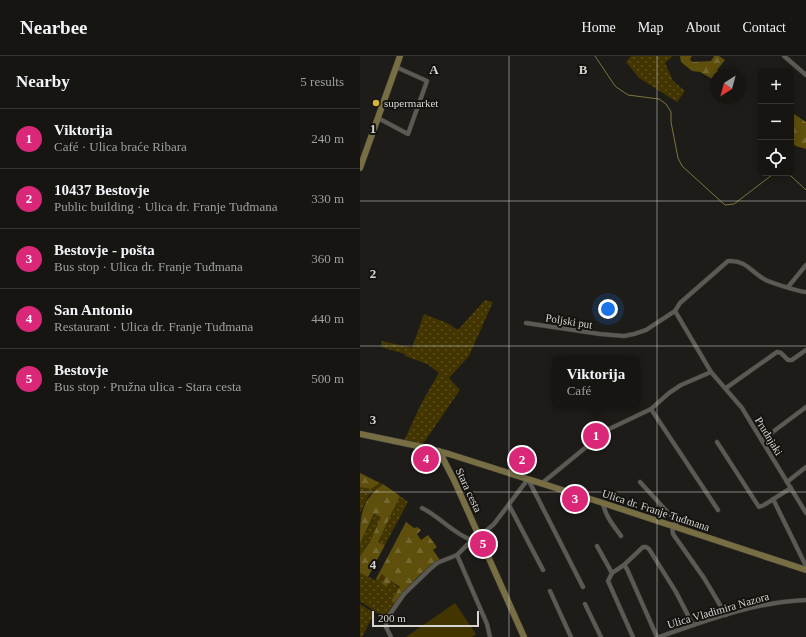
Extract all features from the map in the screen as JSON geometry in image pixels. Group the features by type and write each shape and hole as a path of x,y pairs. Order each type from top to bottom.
{"main road":[{"path":"360,168 400,56"},
{"name":"Ulica dr. Franje Tuđmana","path":"360,434 439,451 806,570"},
{"name":"Stara cesta","path":"439,451 454,480 524,637"}],"street":[{"path":"784,56 806,75"},
{"path":"378,118 408,134 427,80 396,67"},
{"name":"Poljski put","path":"526,323 600,334 624,336 634,334 646,330 675,311 680,303 728,261 745,264 764,279 788,287"},
{"path":"806,265 788,287 806,292"},
{"name":"Prudnjaki","path":"675,311 711,372 742,408 806,513"},
{"path":"726,388 777,352 781,353 785,358 792,360 806,350"},
{"path":"541,484 608,430 651,409 681,386 711,372"},
{"path":"762,440 806,407"},
{"path":"651,409 707,496 718,510"},
{"path":"717,442 757,506 761,507 791,488"},
{"path":"787,482 806,467"},
{"path":"391,637 386,627 386,620 404,594 433,566 457,555 472,540 479,537 494,524 528,479 584,587"},
{"path":"640,482 676,523 672,534 704,578 726,615"},
{"path":"773,499 806,566"},
{"path":"603,503 604,510 621,536"},
{"path":"509,505 542,570"},
{"path":"422,508 434,514 462,536 472,540"},
{"path":"597,546 612,573"},
{"path":"633,637 608,582 612,573 624,565 643,547 646,547 676,592 693,625"},
{"path":"457,555 479,605 490,637"},
{"path":"624,565 658,637"},
{"path":"550,591 571,637"},
{"name":"Ulica Vladimira Nazora","path":"658,637 726,615 776,602 806,600"},
{"path":"585,604 601,637"}],"shaded area":[{"path":"631,56 673,56 665,63 673,81 685,91 677,102 639,78 626,62"},
{"path":"485,300 493,302 469,356 449,378 460,390 422,445 404,441 422,402 439,373 427,364 405,356 405,354 381,347 382,341 412,348 424,314 447,323 458,330"},
{"path":"380,483 383,484 369,495 360,513 360,486 371,489"},
{"path":"400,496 408,502 385,545 378,542"},
{"path":"375,514 382,517 370,542 360,556 360,544"},
{"path":"360,573 375,580 378,580 382,574 385,577 382,584 391,581 400,588 391,601 395,604 387,616 382,616 360,601"},
{"path":"455,603 476,634 472,637 406,637"},
{"path":"360,604 374,613 362,637 360,637"}],"green space":[{"path":"680,56 692,56 690,59 692,62 711,61 714,56 719,56 725,60 719,68 710,68 710,78 700,72 692,71 681,62"},
{"path":"794,114 806,122 806,149 794,144"},
{"path":"360,473 380,483 371,489 360,487"},
{"path":"383,484 400,496 378,542 385,545 368,577 360,573 360,556 370,542 381,517 374,514 360,544 361,518 366,503 375,490"},
{"path":"406,522 414,528 417,527 421,530 417,534 421,540 428,535 437,547 433,550 440,560 415,579 395,604 391,601 400,587 391,581 386,586 382,584 385,577 382,574 378,580 376,579"}],"waterway":[{"path":"595,56 615,86 622,91 628,95 659,99 666,104 671,112 671,122 678,158 682,166 725,205 734,204 771,176"},
{"path":"791,176 806,190"}],"place":[{"name":"supermarket","path":"376,103"},
{"name":"Viktorija","path":"596,436"},
{"name":"San Antonio","path":"426,459"},
{"name":"10437 Bestovje","path":"522,460"},
{"name":"Bestovje - pošta","path":"575,499"},
{"name":"Bestovje","path":"483,544"}]}
